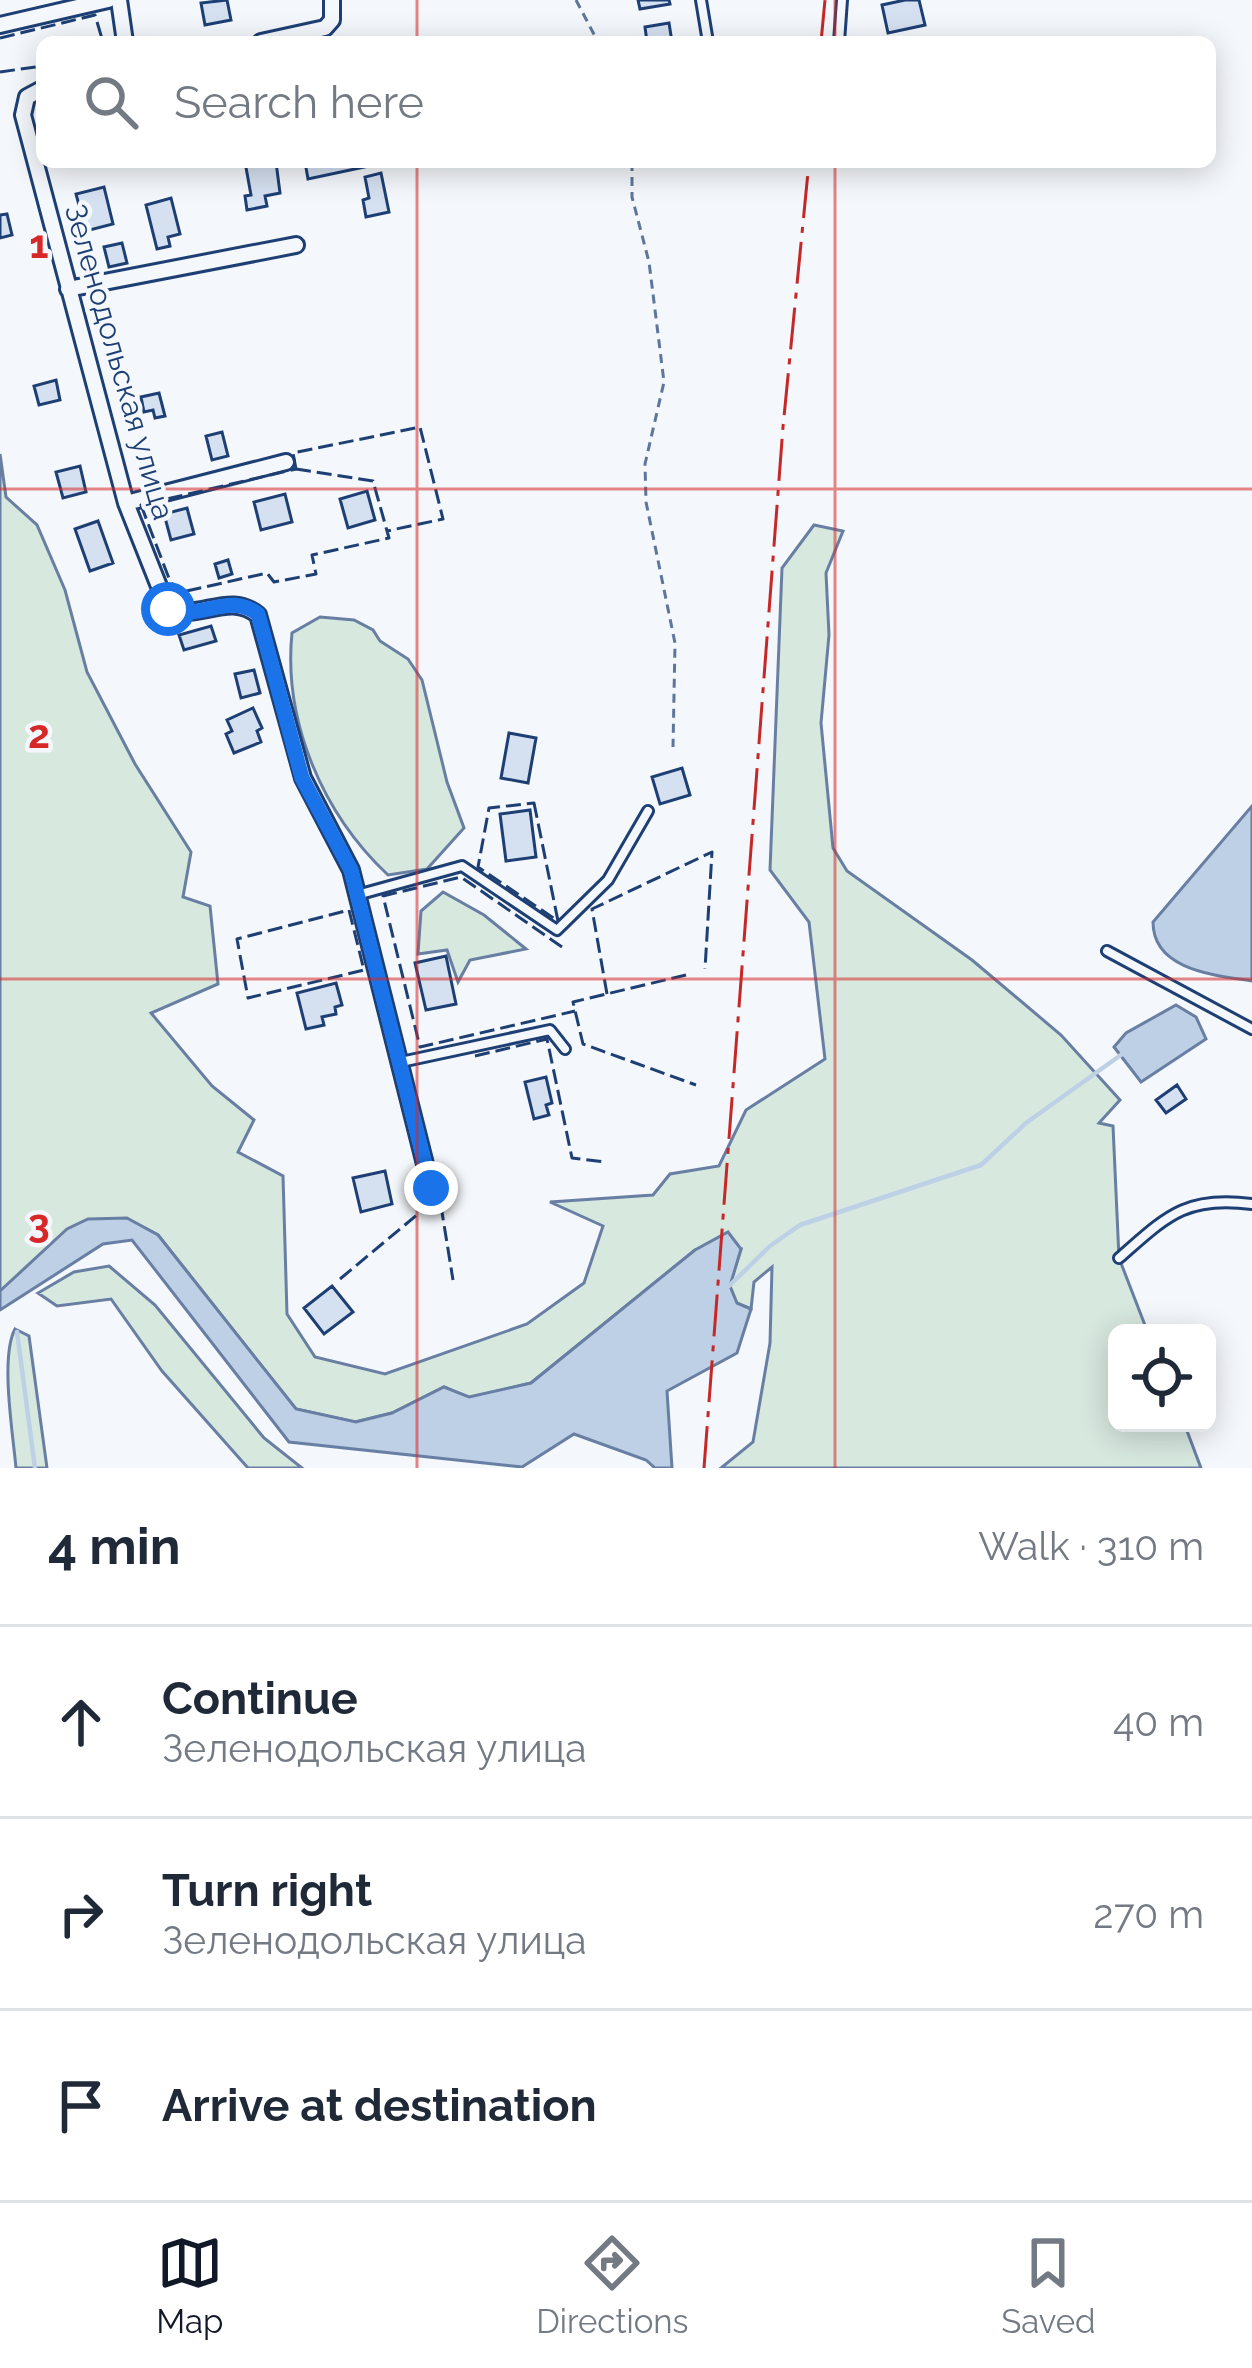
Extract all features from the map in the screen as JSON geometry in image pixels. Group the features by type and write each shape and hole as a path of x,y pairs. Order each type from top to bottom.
{"street":[{"path":"0,25 108,0"},
{"path":"118,0 124,36"},
{"path":"288,36 325,28 332,20 332,0"},
{"name":"Зеленодольская улица","path":"36,93 28,98 22,115 126,503 168,609 179,614 231,603 258,614 302,778 344,852 357,895 431,1188"},
{"path":"68,289 296,245"},
{"path":"126,503 286,462"}],"lane":[{"path":"701,0 707,36"},
{"path":"839,36 842,0"},
{"path":"357,895 462,866 557,930 608,880 648,811"},
{"path":"1107,951 1252,1029"},
{"path":"399,1063 550,1030 565,1049"},
{"path":"1119,1258 1164,1217 1191,1204 1222,1200 1252,1204"}],"path":[{"path":"576,0 595,36"},
{"path":"632,168 632,197 649,262 664,382 645,464 646,502 675,644 673,747"}],"shaded area":[{"path":"0,454 6,497 37,525 65,590 87,672 135,764 191,852 183,897 210,906 218,984 151,1013 212,1086 254,1120 238,1152 283,1176 287,1314 315,1357 385,1374 527,1324 584,1283 603,1226 550,1202 653,1195 670,1174 719,1166 746,1110 825,1059 809,922 770,870 782,568 814,525 843,531 826,573 829,635 821,723 833,848 847,871 972,960 1061,1035 1120,1100 1099,1123 1113,1126 1119,1258 1145,1324 1108,1324 1108,1432 1187,1432 1201,1468 721,1468 753,1442 770,1343 772,1267 754,1282 751,1309 736,1303 729,1286 741,1249 695,1250 531,1383 469,1398 444,1387 392,1413 355,1422 296,1409 158,1235 127,1219 0,1291"},
{"path":"320,617 354,620 373,630 380,641 408,659 422,680 447,782 464,828 427,869 388,875 344,824 312,764 294,700 292,633"},
{"path":"443,892 484,915 526,949 470,960 458,982 447,950 418,954 421,911"},
{"path":"109,1266 155,1305 264,1438 302,1468 248,1468 162,1371 111,1299 57,1306 38,1293 74,1272"},
{"path":"15,1329 29,1336 47,1468 16,1468 8,1376"}],"water":[{"path":"1252,806 1252,981 1204,972 1174,960 1163,951 1153,922"},
{"path":"1176,1005 1196,1017 1206,1039 1141,1082 1114,1047 1126,1033"},
{"path":"127,1218 158,1235 296,1409 356,1422 392,1413 444,1387 469,1397 531,1383 695,1250 728,1232 741,1249 730,1286 737,1303 751,1309 737,1353 667,1391 672,1468 655,1468 646,1460 574,1434 522,1467 289,1442 132,1240 103,1244 0,1310 0,1291 67,1229 88,1219"}],"building":[{"path":"227,0 231,20 205,25 201,3"},
{"path":"638,0 669,0 670,4 640,9"},
{"path":"919,0 925,25 888,33 882,5"},
{"path":"669,23 671,36 646,36 645,27"},
{"path":"246,168 277,168 280,193 265,196 267,206 247,210 245,196 251,195"},
{"path":"306,168 360,168 308,179"},
{"path":"381,173 389,212 366,217 365,177"},
{"path":"104,187 113,224 86,231 76,194"},
{"path":"171,198 180,234 168,237 170,246 157,249 146,205"},
{"path":"7,214 12,235 0,238 0,215"},
{"path":"122,243 127,263 109,267 104,247"},
{"path":"56,380 60,400 39,405 34,386"},
{"path":"159,393 165,416 155,418 153,410 144,412 141,397"},
{"path":"222,432 228,456 212,460 206,436"},
{"path":"80,466 86,492 63,498 56,472"},
{"path":"367,491 375,520 348,528 340,499"},
{"path":"285,494 292,522 261,530 254,502"},
{"path":"187,508 194,534 171,540 164,514"},
{"path":"98,521 113,563 90,571 75,529"},
{"path":"228,560 232,574 219,578 215,564"},
{"path":"211,626 216,641 184,650 179,635"},
{"path":"254,670 260,693 241,698 235,674"},
{"path":"253,708 262,728 257,731 261,742 234,753 226,734 232,731 227,720"},
{"path":"509,733 536,738 528,783 501,778"},
{"path":"682,768 690,795 660,804 652,777"},
{"path":"530,810 536,857 506,861 500,814"},
{"path":"446,956 456,1004 426,1010 415,963"},
{"path":"336,983 342,1005 335,1007 336,1014 322,1017 324,1025 306,1029 297,993"},
{"path":"546,1077 552,1103 546,1105 549,1115 534,1119 525,1082"},
{"path":"1177,1085 1186,1099 1166,1113 1156,1100"},
{"path":"385,1171 392,1204 361,1212 353,1178"},
{"path":"332,1286 353,1312 324,1334 304,1308"}],"waterway":[{"path":"729,1286 770,1246 800,1225 981,1165 1026,1123 1125,1052"},
{"path":"17,1332 35,1468"}],"fence":[{"path":"0,38 95,15 101,36"},
{"path":"0,72 36,67"},
{"path":"296,469 293,453 420,427 443,519 387,531"},
{"path":"296,469 373,481 389,538 312,555 316,574 274,582 267,573 178,593 141,505 296,469"},
{"path":"534,803 558,921 478,867 489,808 534,803"},
{"path":"607,994 592,909 712,852 705,969"},
{"path":"562,947 461,877 383,896 420,1047 575,1011"},
{"path":"349,910 364,970 248,998 237,939 349,910"},
{"path":"686,975 573,1002 583,1044 696,1085"},
{"path":"475,1056 547,1039 572,1158 605,1162"},
{"path":"340,1279 424,1209 441,1206 453,1280"}],"power":[{"path":"822,36 825,0"},
{"path":"704,1468 783,427 808,168"}],"route":[{"path":"168,609 179,614 231,603 258,614 302,778 351,870 431,1188"}]}
